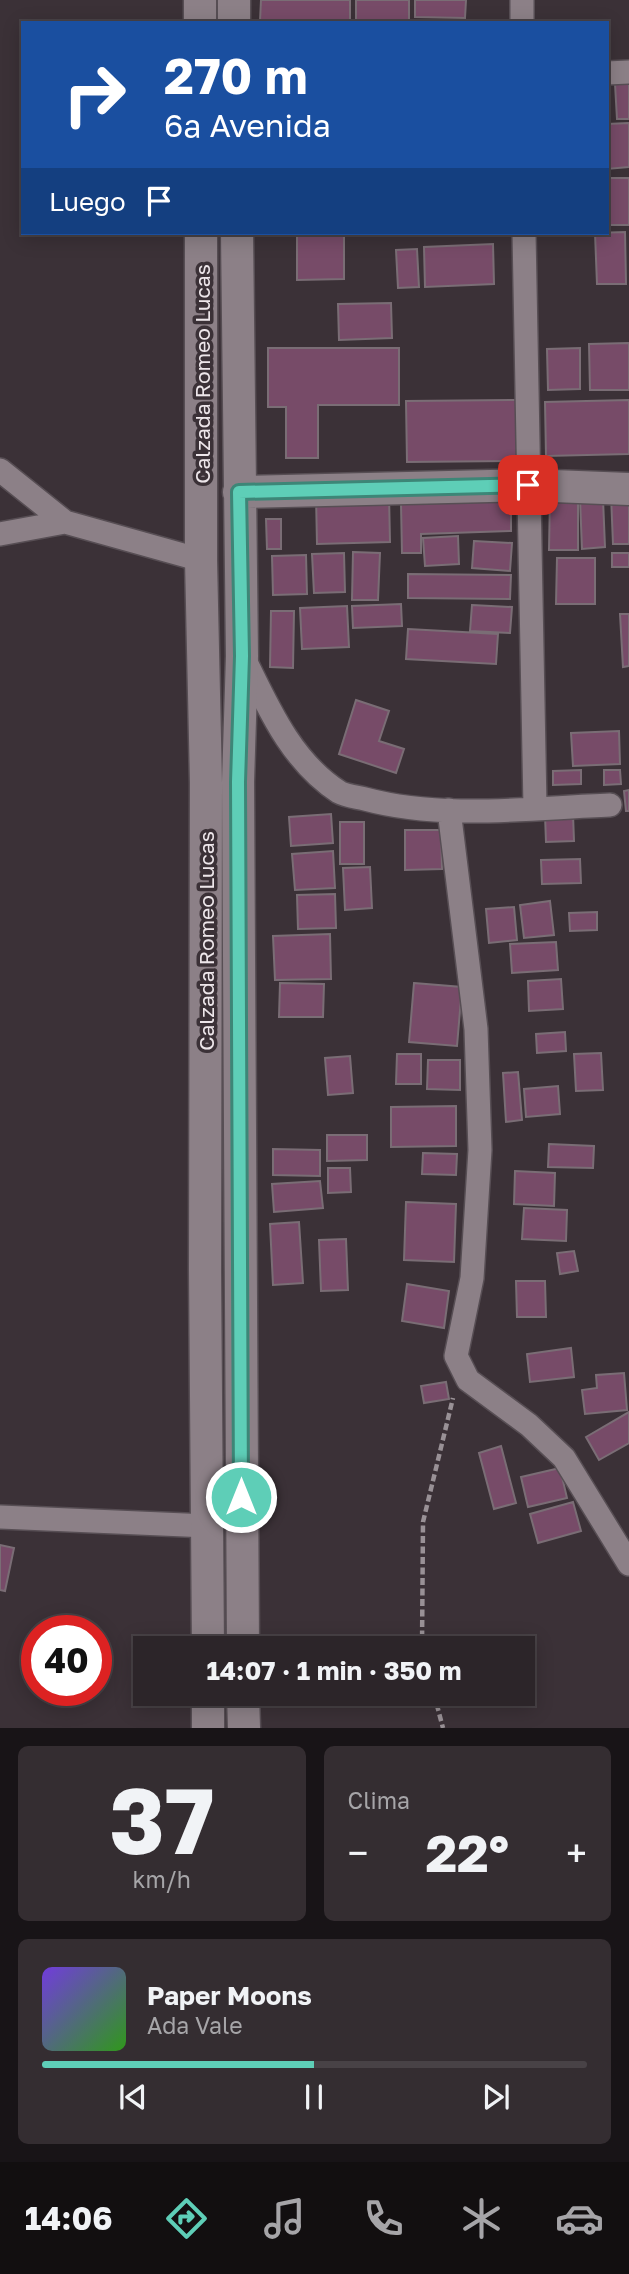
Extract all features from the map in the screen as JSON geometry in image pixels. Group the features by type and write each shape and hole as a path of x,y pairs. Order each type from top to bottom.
{"street":[{"path":"200,0 200,21"},
{"path":"234,0 234,21"},
{"path":"522,0 522,21"},
{"path":"609,73 629,72"},
{"name":"Calzada Romeo Lucas","path":"201,235 201,560 206,783 205,1270 208,1636"},
{"name":"Calzada Romeo Lucas","path":"237,235 242,656 238,824 243,1636"},
{"path":"524,235 535,807"},
{"path":"0,470 65,522 201,560"},
{"path":"239,492 528,485 629,489"},
{"path":"0,534 65,522"},
{"path":"242,656 279,729 308,766 341,793 391,807 449,810 611,805"},
{"path":"449,810 476,1029 480,1150 472,1278 456,1356 468,1380 529,1425 564,1458 629,1564"},
{"path":"0,1517 208,1526"},
{"path":"208,1706 208,1728"},
{"path":"243,1706 244,1728"}],"path":[{"path":"422,1636 424,1521 460,1368"},
{"path":"437,1706 443,1728"}],"building":[{"path":"261,0 350,0 350,21 260,21"},
{"path":"356,0 409,0 409,21 356,21"},
{"path":"415,0 466,0 465,18 415,17"},
{"path":"629,83 629,119 617,119 615,84"},
{"path":"629,123 629,167 609,169 609,124"},
{"path":"609,178 629,178 629,225 609,225"},
{"path":"625,232 626,284 597,284 595,235 609,235 609,233"},
{"path":"297,236 344,236 344,279 297,280"},
{"path":"493,244 494,284 425,287 424,247"},
{"path":"417,249 419,287 398,288 396,250"},
{"path":"391,303 392,338 339,340 338,304"},
{"path":"629,343 629,390 590,390 589,344"},
{"path":"268,348 399,348 399,405 318,405 318,458 286,458 286,407 268,407"},
{"path":"580,348 580,389 548,390 547,349"},
{"path":"519,400 520,461 407,462 406,401"},
{"path":"629,400 629,454 546,456 545,402"},
{"path":"389,495 390,542 317,544 316,496"},
{"path":"611,495 629,495 629,544 613,544"},
{"path":"550,496 578,496 578,550 549,550"},
{"path":"580,499 603,499 605,547 582,549"},
{"path":"511,501 511,531 421,534 421,553 402,553 401,504"},
{"path":"266,519 281,519 281,549 267,549"},
{"path":"458,536 459,564 425,566 423,538"},
{"path":"474,541 512,543 510,571 472,568"},
{"path":"353,552 380,553 378,600 352,600"},
{"path":"344,553 345,592 314,593 312,554"},
{"path":"612,553 629,553 629,567 612,567"},
{"path":"306,555 307,594 273,595 272,556"},
{"path":"557,558 595,558 595,604 556,604"},
{"path":"408,574 511,575 510,599 408,598"},
{"path":"401,604 402,626 353,628 352,606"},
{"path":"472,605 512,607 510,633 470,631"},
{"path":"347,606 349,647 302,649 300,608"},
{"path":"271,611 294,611 293,668 270,667"},
{"path":"620,614 629,614 629,666 623,667"},
{"path":"408,629 498,634 496,664 406,659"},
{"path":"356,700 389,711 379,741 404,749 396,773 339,754"},
{"path":"619,731 620,764 573,766 571,733"},
{"path":"581,770 581,784 553,785 553,771"},
{"path":"604,770 620,770 621,784 604,785"},
{"path":"629,790 629,811 626,811 624,791"},
{"path":"331,814 333,843 291,846 289,817"},
{"path":"573,814 574,841 546,842 545,815"},
{"path":"340,822 364,822 364,864 340,864"},
{"path":"405,830 441,830 442,869 405,870"},
{"path":"333,851 335,888 295,890 292,854"},
{"path":"580,859 581,883 542,884 541,860"},
{"path":"370,867 372,908 345,910 343,868"},
{"path":"335,894 336,928 298,929 297,895"},
{"path":"550,901 554,935 524,938 520,905"},
{"path":"514,907 517,940 489,943 486,909"},
{"path":"597,912 597,930 570,931 569,913"},
{"path":"330,934 331,979 275,980 273,936"},
{"path":"556,942 558,970 512,973 510,944"},
{"path":"561,979 563,1009 529,1011 528,981"},
{"path":"280,983 324,984 323,1017 279,1017"},
{"path":"414,983 462,987 457,1046 409,1042"},
{"path":"565,1032 566,1051 537,1053 536,1034"},
{"path":"601,1053 603,1090 576,1091 574,1054"},
{"path":"397,1054 421,1054 421,1084 396,1084"},
{"path":"350,1056 353,1093 328,1095 325,1058"},
{"path":"428,1060 460,1060 460,1090 427,1089"},
{"path":"518,1072 522,1120 506,1122 503,1073"},
{"path":"558,1086 560,1114 526,1117 524,1089"},
{"path":"456,1106 456,1146 391,1147 391,1107"},
{"path":"327,1135 367,1135 367,1160 327,1161"},
{"path":"549,1144 594,1146 593,1168 548,1167"},
{"path":"273,1149 320,1150 320,1176 273,1175"},
{"path":"423,1153 457,1154 456,1175 422,1174"},
{"path":"328,1168 350,1168 351,1192 328,1193"},
{"path":"515,1171 555,1173 554,1206 514,1204"},
{"path":"320,1181 323,1208 274,1212 272,1184"},
{"path":"406,1202 456,1204 454,1262 404,1260"},
{"path":"524,1208 567,1210 566,1241 522,1239"},
{"path":"299,1222 303,1283 273,1285 270,1224"},
{"path":"346,1239 348,1290 321,1291 319,1240"},
{"path":"574,1251 578,1271 560,1274 557,1253"},
{"path":"516,1281 545,1281 546,1317 517,1317"},
{"path":"407,1284 449,1291 444,1328 402,1321"},
{"path":"571,1348 574,1377 530,1382 527,1354"},
{"path":"624,1373 627,1410 585,1414 582,1390 597,1388 596,1375"},
{"path":"446,1382 449,1399 424,1403 421,1386"},
{"path":"629,1412 629,1443 599,1460 586,1437"},
{"path":"501,1446 516,1503 494,1509 479,1453"},
{"path":"560,1468 567,1498 528,1507 521,1477"},
{"path":"573,1502 581,1531 538,1543 530,1514"},
{"path":"0,1545 14,1548 5,1591 0,1590"}],"route":[{"path":"241,1497 238,782 242,656 239,492 528,485"}]}
